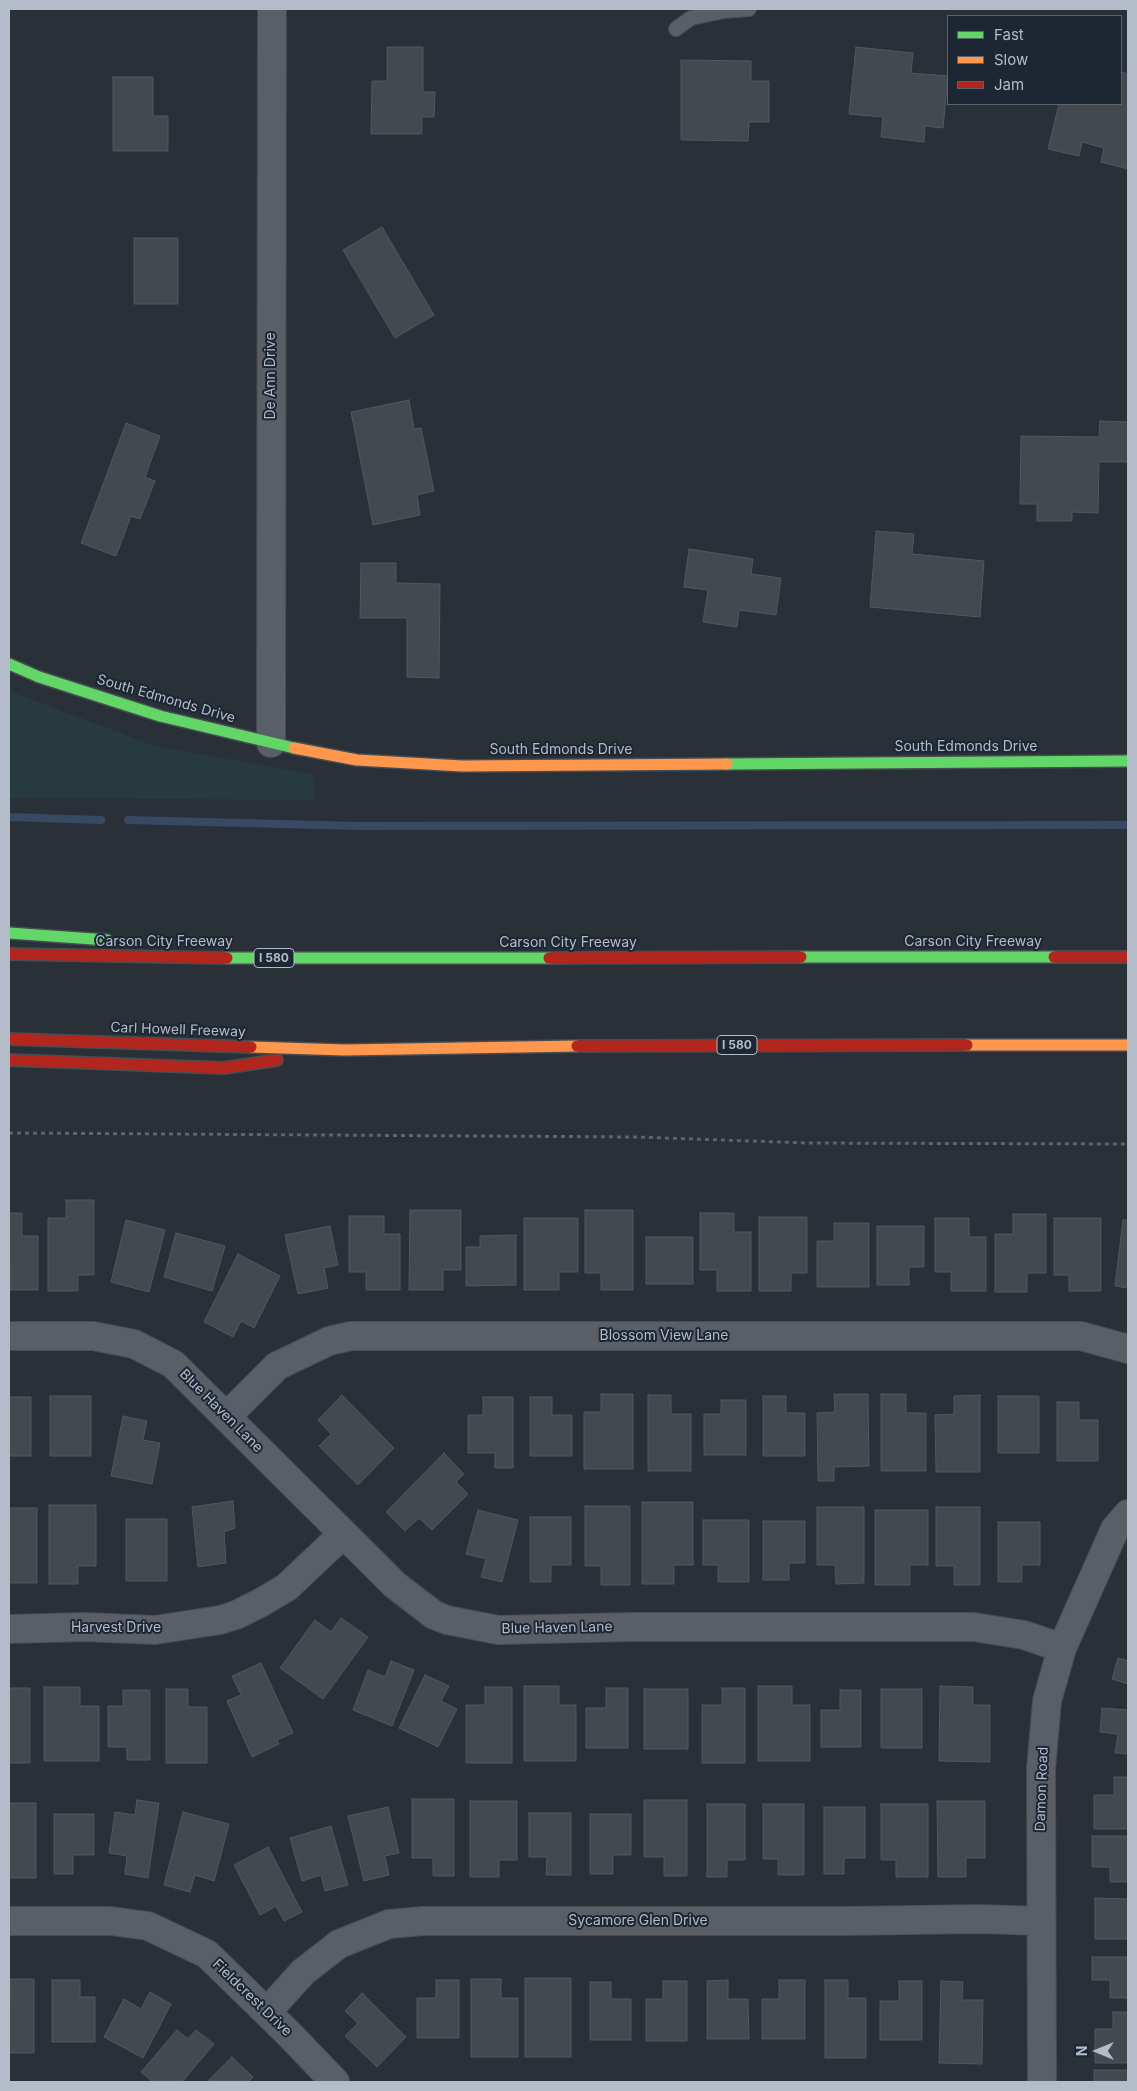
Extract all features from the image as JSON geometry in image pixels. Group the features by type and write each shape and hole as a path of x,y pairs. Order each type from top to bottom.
{"main road":[{"name":"South Edmonds Drive","path":"9,664 40,677 160,716 271,743 357,760 462,766 1128,761"},
{"path":"9,934 115,940"},
{"path":"224,946 538,958"},
{"name":"Carson City Freeway","path":"9,954 158,958 1128,957"},
{"name":"Carl Howell Freeway","path":"9,1040 345,1050"},
{"name":"I 580","path":"345,1050 621,1045 1128,1045"},
{"path":"9,1060 224,1068 345,1050"}],"street":[{"name":"De Ann Drive","path":"271,743 272,9"},
{"name":"Blue Haven Lane","path":"9,1336 93,1336 134,1344 173,1364 395,1584 434,1615 447,1620 498,1630 630,1627 974,1627 1024,1635 1062,1648"},
{"name":"Blossom View Lane","path":"226,1417 277,1366 329,1341 351,1336 1081,1336 1128,1349"},
{"name":"Damon Road","path":"1042,2082 1041,1769 1047,1701 1062,1648 1116,1529 1128,1514"},
{"name":"Harvest Drive","path":"9,1629 85,1627 155,1630 220,1620 236,1615 287,1587 343,1534"},
{"name":"Sycamore Glen Drive","path":"267,2012 303,1972 339,1944 389,1924 423,1921 844,1921 980,1919 1041,1921"},
{"name":"Fieldcrest Drive","path":"9,1921 111,1921 148,1926 207,1954 335,2082"}],"lane":[{"path":"676,30 691,18 724,11 749,9"}],"path":[{"path":"9,1133 636,1137 808,1143 1128,1144"}],"green space":[{"path":"9,691 155,746 312,774 316,800 9,798"}],"building":[{"path":"387,47 423,47 423,92 435,92 434,117 422,117 422,134 371,134 372,81 387,81"},
{"path":"856,47 913,53 911,73 947,76 943,128 925,126 924,142 881,137 883,117 849,114"},
{"path":"681,60 751,61 751,81 769,81 769,122 749,122 748,141 681,140"},
{"path":"1122,72 1128,74 1128,169 1101,162 1104,148 1082,142 1079,156 1048,149 1059,105 1122,105"},
{"path":"113,77 153,77 153,116 168,116 168,151 113,151"},
{"path":"382,227 434,315 395,338 343,250"},
{"path":"134,238 178,238 178,304 134,304"},
{"path":"409,400 414,429 421,428 434,491 417,495 420,515 373,525 351,412"},
{"path":"1100,421 1128,422 1128,462 1099,462 1098,513 1072,512 1072,521 1037,521 1037,504 1020,504 1021,436 1099,437"},
{"path":"126,423 160,436 145,477 155,481 140,519 131,516 116,556 81,543"},
{"path":"876,531 914,534 912,554 984,561 980,617 870,607"},
{"path":"689,549 753,559 751,574 781,578 776,615 739,610 737,627 703,622 708,590 684,587"},
{"path":"361,563 396,563 396,583 440,584 439,678 407,677 407,618 360,618"},
{"path":"66,1200 94,1200 94,1275 78,1275 78,1291 48,1291 48,1218 66,1218"},
{"path":"410,1210 461,1210 461,1270 443,1270 443,1290 409,1290"},
{"path":"585,1210 633,1210 633,1290 601,1290 601,1273 585,1273"},
{"path":"9,1213 22,1213 22,1236 38,1236 38,1290 10,1290"},
{"path":"700,1213 734,1213 734,1232 751,1232 751,1291 717,1291 717,1270 700,1270"},
{"path":"1013,1214 1046,1214 1046,1273 1027,1273 1027,1292 995,1292 995,1234 1013,1234"},
{"path":"349,1216 384,1216 384,1234 400,1234 400,1290 366,1290 366,1272 349,1272"},
{"path":"759,1217 807,1217 807,1273 791,1273 791,1291 759,1291"},
{"path":"524,1218 578,1218 578,1272 559,1272 559,1290 524,1290"},
{"path":"935,1218 969,1218 969,1237 986,1237 986,1291 951,1291 951,1272 935,1272"},
{"path":"1054,1218 1101,1218 1101,1291 1069,1291 1069,1275 1054,1275"},
{"path":"126,1220 165,1230 149,1292 111,1282"},
{"path":"1123,1220 1128,1220 1128,1288 1115,1286"},
{"path":"834,1223 869,1223 869,1287 817,1287 817,1241 834,1241"},
{"path":"330,1226 338,1265 324,1268 328,1288 298,1294 285,1235"},
{"path":"877,1226 924,1226 924,1267 909,1267 909,1285 877,1285"},
{"path":"176,1233 225,1246 212,1291 164,1277"},
{"path":"516,1235 516,1285 466,1286 466,1247 480,1247 480,1236"},
{"path":"646,1237 693,1237 693,1284 646,1284"},
{"path":"238,1254 280,1276 254,1328 241,1321 233,1337 204,1322"},
{"path":"601,1394 633,1394 633,1469 584,1469 584,1412 601,1412"},
{"path":"834,1394 868,1394 869,1466 834,1467 834,1481 818,1481 817,1413 835,1412"},
{"path":"881,1394 906,1394 906,1413 926,1413 926,1471 881,1471"},
{"path":"342,1395 394,1448 358,1485 319,1446 331,1434 318,1420"},
{"path":"648,1395 671,1395 671,1414 691,1414 691,1471 648,1471"},
{"path":"980,1395 980,1472 936,1472 935,1415 954,1414 954,1396"},
{"path":"50,1396 91,1396 91,1456 50,1456"},
{"path":"763,1396 786,1396 786,1413 805,1413 805,1456 763,1456"},
{"path":"998,1396 1039,1396 1039,1453 998,1453"},
{"path":"9,1397 31,1397 31,1456 9,1456"},
{"path":"483,1397 513,1397 513,1468 495,1468 495,1453 468,1453 468,1415 483,1415"},
{"path":"530,1397 552,1397 552,1415 572,1415 572,1456 530,1456"},
{"path":"721,1400 746,1400 746,1455 704,1455 704,1414 721,1414"},
{"path":"1057,1402 1079,1402 1079,1420 1098,1420 1098,1461 1057,1461"},
{"path":"123,1416 147,1421 143,1440 160,1443 152,1484 111,1476"},
{"path":"444,1453 464,1474 456,1482 468,1494 432,1530 419,1518 405,1531 386,1512"},
{"path":"233,1501 235,1528 224,1532 226,1563 198,1567 192,1507"},
{"path":"642,1502 693,1502 693,1565 674,1565 674,1584 642,1584"},
{"path":"49,1505 96,1505 96,1566 78,1566 78,1584 49,1584"},
{"path":"585,1506 630,1506 630,1585 601,1585 601,1566 585,1566"},
{"path":"817,1507 864,1507 864,1583 836,1584 835,1565 817,1565"},
{"path":"936,1507 980,1507 980,1585 954,1585 954,1566 936,1566"},
{"path":"9,1508 37,1508 37,1583 9,1583"},
{"path":"478,1510 518,1520 502,1582 481,1577 486,1559 466,1554"},
{"path":"875,1510 928,1510 928,1565 910,1565 910,1585 875,1585"},
{"path":"530,1517 571,1517 571,1565 551,1565 551,1582 530,1582"},
{"path":"126,1519 167,1519 167,1581 126,1581"},
{"path":"703,1520 749,1520 749,1582 718,1582 718,1565 703,1565"},
{"path":"763,1521 805,1521 805,1563 789,1563 789,1580 763,1580"},
{"path":"998,1522 1040,1522 1040,1565 1022,1565 1022,1582 998,1582"},
{"path":"341,1618 368,1637 323,1699 280,1668 315,1620 331,1632"},
{"path":"1118,1658 1128,1661 1128,1684 1112,1679"},
{"path":"391,1661 414,1670 392,1726 353,1710 368,1670 385,1677"},
{"path":"261,1663 293,1733 277,1740 279,1744 252,1757 227,1701 241,1695 232,1676"},
{"path":"425,1675 449,1686 441,1701 457,1709 438,1747 399,1728"},
{"path":"524,1686 559,1686 559,1705 576,1705 576,1761 524,1761"},
{"path":"758,1686 792,1686 792,1705 810,1705 810,1761 758,1761"},
{"path":"940,1686 973,1687 973,1705 990,1705 990,1762 939,1761"},
{"path":"44,1687 80,1687 80,1706 99,1706 99,1761 44,1761"},
{"path":"485,1687 512,1687 512,1763 466,1763 466,1705 485,1705"},
{"path":"9,1688 30,1688 30,1763 9,1763"},
{"path":"606,1688 628,1688 628,1748 586,1748 586,1708 606,1708"},
{"path":"722,1688 745,1688 745,1763 702,1763 702,1705 722,1705"},
{"path":"166,1689 188,1689 188,1707 207,1707 207,1763 166,1763"},
{"path":"644,1689 688,1689 688,1749 644,1749"},
{"path":"881,1689 922,1689 922,1748 881,1748"},
{"path":"123,1690 150,1690 150,1760 127,1760 127,1747 108,1747 108,1706 123,1706"},
{"path":"840,1690 861,1690 861,1747 821,1747 821,1710 840,1710"},
{"path":"1102,1708 1128,1710 1128,1754 1115,1753 1118,1734 1100,1732"},
{"path":"1114,1777 1128,1777 1128,1829 1094,1829 1094,1795 1114,1795"},
{"path":"412,1799 454,1799 454,1876 433,1876 433,1858 412,1858"},
{"path":"137,1800 159,1803 148,1878 125,1874 127,1856 109,1853 115,1812 135,1815"},
{"path":"644,1800 687,1800 687,1876 664,1876 664,1857 644,1857"},
{"path":"470,1801 517,1801 517,1860 499,1860 499,1877 470,1877"},
{"path":"937,1801 985,1801 985,1858 966,1858 966,1877 938,1877"},
{"path":"9,1803 36,1803 36,1878 9,1878"},
{"path":"707,1804 745,1804 745,1860 727,1860 727,1877 707,1877"},
{"path":"763,1804 804,1804 804,1875 778,1875 778,1859 763,1859"},
{"path":"881,1804 928,1804 928,1877 896,1877 896,1860 881,1860"},
{"path":"388,1807 399,1853 385,1856 389,1875 364,1881 348,1816"},
{"path":"824,1807 865,1807 865,1858 844,1858 844,1874 824,1874"},
{"path":"183,1812 229,1824 214,1881 195,1875 190,1892 164,1885"},
{"path":"529,1813 571,1813 571,1875 546,1875 547,1857 529,1857"},
{"path":"54,1814 94,1814 94,1855 73,1855 73,1874 54,1874"},
{"path":"590,1814 631,1814 631,1855 613,1855 613,1874 590,1874"},
{"path":"331,1826 348,1885 325,1891 321,1875 302,1881 290,1838"},
{"path":"1092,1836 1128,1836 1128,1882 1110,1882 1110,1867 1092,1867"},
{"path":"268,1847 302,1912 284,1921 276,1906 260,1915 234,1865"},
{"path":"1095,1898 1128,1899 1128,1939 1095,1939"},
{"path":"1092,1957 1128,1957 1128,1998 1110,1998 1110,1980 1092,1980"},
{"path":"525,1978 571,1978 571,2057 525,2057"},
{"path":"10,1979 34,1979 34,2053 9,2053"},
{"path":"471,1979 501,1979 501,1998 518,1998 518,2057 471,2057"},
{"path":"52,1980 80,1980 80,1997 95,1997 95,2042 52,2042"},
{"path":"436,1980 459,1980 459,2038 417,2038 417,1998 436,1998"},
{"path":"728,1980 728,1999 748,1999 749,2039 707,2039 707,1981"},
{"path":"779,1980 805,1980 805,2039 762,2039 762,1999 779,1999"},
{"path":"825,1980 848,1980 848,1998 866,1998 866,2058 825,2058"},
{"path":"663,1981 687,1981 687,2041 646,2041 646,1999 663,1999"},
{"path":"899,1981 922,1981 922,2040 880,2040 880,2001 899,2001"},
{"path":"941,1981 963,1982 962,2000 983,2000 982,2064 939,2063"},
{"path":"590,1982 611,1982 611,1999 631,1999 631,2040 590,2040"},
{"path":"150,1992 171,2004 143,2058 104,2037 124,1999 141,2009"},
{"path":"362,1993 406,2037 377,2067 345,2036 358,2023 345,2011"},
{"path":"1113,2012 1128,2012 1128,2063 1095,2063 1095,2029 1113,2029"},
{"path":"177,2030 188,2039 196,2030 214,2044 182,2082 153,2082 141,2072"},
{"path":"232,2057 253,2077 248,2082 207,2082"},
{"path":"1094,2070 1128,2070 1128,2082 1094,2082"}],"waterway":[{"path":"9,817 101,820"},
{"path":"128,820 358,826 1128,825"}],"traffic: fast":[{"path":"9,664 39,677 160,716 294,748"},
{"path":"727,764 1128,761"},
{"path":"9,933 107,940"},
{"path":"801,957 1054,957"},
{"path":"227,958 549,958"}],"traffic: slow":[{"path":"294,748 357,760 462,766 727,764"},
{"path":"967,1045 1128,1045"},
{"path":"251,1047 345,1050 577,1046"}],"traffic: jam":[{"path":"9,954 227,958"},
{"path":"549,958 801,957"},
{"path":"1054,957 1128,957"},
{"path":"9,1039 251,1047"},
{"path":"577,1046 967,1045"},
{"path":"9,1060 224,1068 277,1060"}]}
